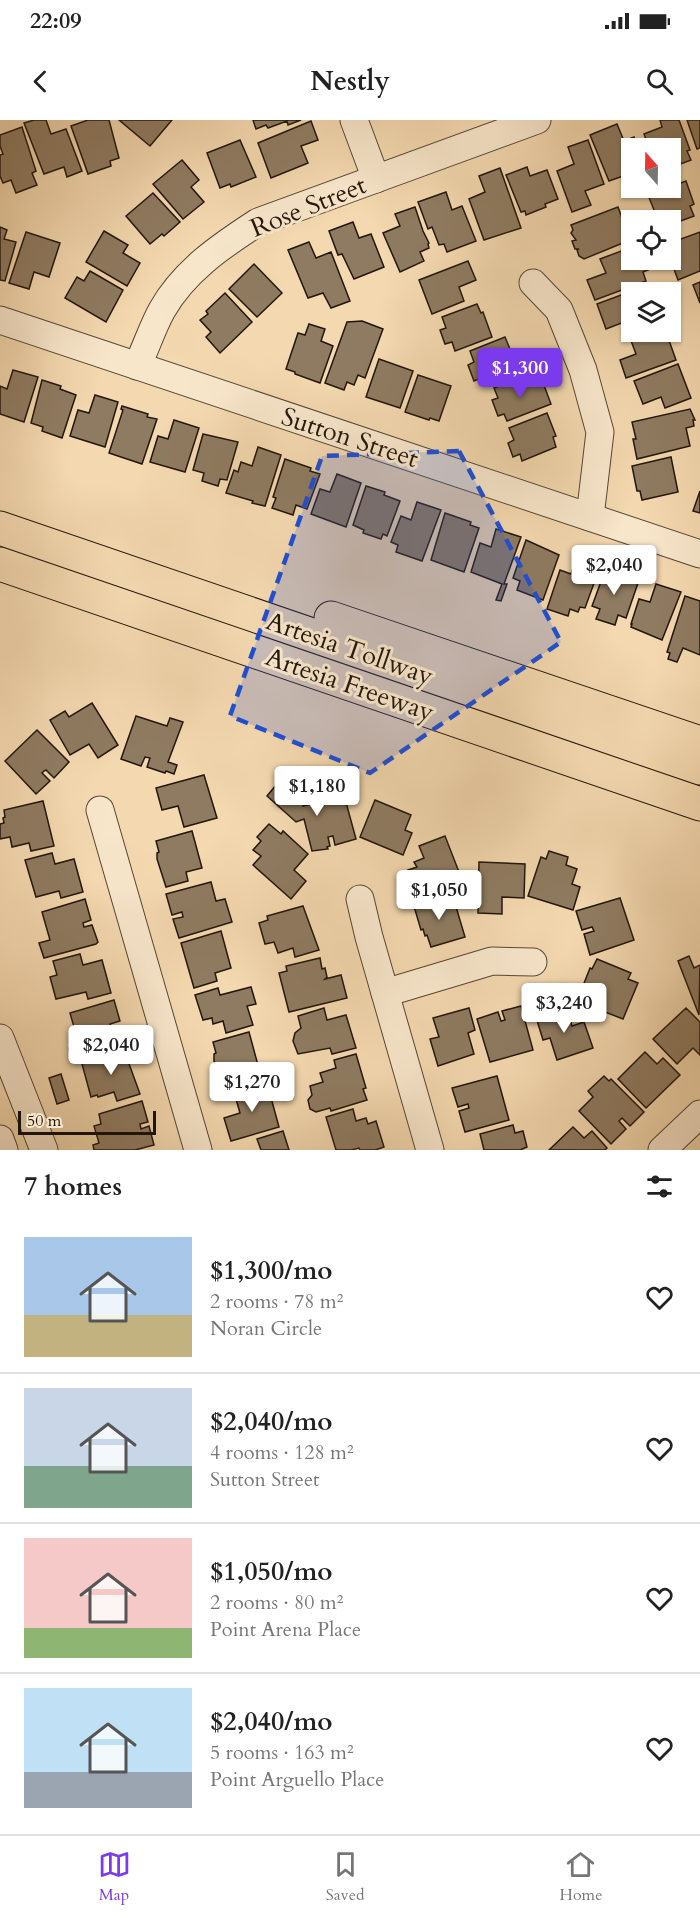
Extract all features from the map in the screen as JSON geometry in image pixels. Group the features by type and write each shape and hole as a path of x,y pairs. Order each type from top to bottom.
{"highway":[{"path":"0,505 695,740"},
{"name":"Artesia Tollway","path":"0,528 700,768"},
{"name":"Artesia Tollway","path":"0,543 700,782"},
{"name":"Artesia Freeway","path":"0,564 700,804"}],"street":[{"path":"354,120 376,179"},
{"name":"Rose Street","path":"138,366 162,309 193,269 223,245 258,222 537,120"},
{"path":"533,283 560,310 583,370 600,432 590,517"},
{"name":"Sutton Street","path":"0,320 700,554"},
{"path":"100,810 198,1150"},
{"path":"360,899 430,1150"},
{"path":"385,993 492,961 533,962"},
{"path":"0,1038 44,1150"},
{"path":"662,1150 700,1114"},
{"path":"0,1139 4,1150"}],"highlighted area":[{"path":"459,451 561,642 370,773 230,716 322,456"}],"building":[{"path":"46,120 51,134 66,129 82,171 67,177 64,167 44,174 24,123"},
{"path":"88,120 109,120 119,158 110,161 111,166 88,174 71,126"},
{"path":"119,120 172,120 150,146"},
{"path":"253,120 301,120 288,125 287,121 268,128 266,125 256,129"},
{"path":"660,120 679,120 690,150 687,151 691,160 681,164 681,138 645,138 644,134 662,127"},
{"path":"687,120 700,120 700,148 697,149"},
{"path":"311,121 318,140 301,146 308,163 271,178 258,143"},
{"path":"617,124 623,138 621,177 609,181 590,135"},
{"path":"22,127 36,171 32,173 37,185 16,193 11,180 3,183 0,176 0,155 3,154 0,135"},
{"path":"240,140 256,177 231,187 230,184 220,188 207,153"},
{"path":"588,140 604,184 585,191 591,205 572,212 557,171 574,164 568,147"},
{"path":"182,160 199,180 191,187 204,202 183,219 153,184"},
{"path":"527,167 530,176 547,170 558,199 526,215 525,211 521,212 506,175"},
{"path":"500,168 521,228 484,240 469,199 485,192 479,176"},
{"path":"686,181 694,204 690,206 694,216 681,221 681,210 654,210 649,198 681,198 681,183"},
{"path":"446,192 452,210 462,206 476,241 447,252 444,244 439,245 432,227 428,229 418,202"},
{"path":"153,193 180,222 164,236 162,234 150,244 126,216"},
{"path":"415,207 429,248 420,252 424,261 400,272 383,233 400,226 395,214"},
{"path":"618,207 621,215 621,244 584,259 579,256 577,250 579,249 575,249 572,241 576,240 571,233 573,230 571,225"},
{"path":"353,222 359,238 371,234 384,267 354,279 342,254 338,255 329,231"},
{"path":"0,227 7,230 4,239 16,242 5,281 0,280"},
{"path":"104,231 128,245 123,253 140,263 127,286 86,262"},
{"path":"26,232 60,243 49,277 34,272 29,289 9,283"},
{"path":"700,232 700,271 678,280 674,270 681,270 681,239"},
{"path":"309,242 316,258 331,252 350,301 331,308 323,293 308,298 288,250"},
{"path":"621,251 621,270 648,270 643,272 646,281 621,282 621,290 595,300 587,280 606,273 600,259"},
{"path":"468,261 476,280 459,287 464,301 432,314 419,280"},
{"path":"254,264 282,293 257,317 229,289"},
{"path":"90,271 123,290 106,322 65,298 77,277 84,281"},
{"path":"700,282 700,303 693,285"},
{"path":"225,293 252,322 220,353 206,337 211,332 200,320"},
{"path":"621,295 621,323 606,329 597,304"},
{"path":"477,304 481,313 483,312 492,337 455,351 452,342 445,344 440,330 446,328 442,317"},
{"path":"362,321 383,329 365,378 358,375 354,385 347,382 344,390 325,383 347,322"},
{"path":"309,324 325,329 321,341 333,346 320,383 286,369 298,333 305,335"},
{"path":"505,337 519,371 484,385 481,378 474,381 468,365 474,362 470,351"},
{"path":"632,342 670,342 676,360 626,378 620,360 636,354"},
{"path":"379,359 413,371 400,408 366,397"},
{"path":"678,364 691,398 665,408 661,397 643,404 634,381"},
{"path":"13,370 38,377 24,422 0,414 0,386 7,389"},
{"path":"418,375 451,386 439,421 405,412"},
{"path":"520,378 524,387 542,380 551,404 507,421 504,414 498,416 492,400 498,398 494,388"},
{"path":"42,380 61,386 60,389 76,395 62,438 42,431 43,427 31,423"},
{"path":"95,395 118,402 105,447 70,436 78,410 89,413"},
{"path":"122,406 157,419 142,464 109,453 123,410"},
{"path":"690,409 695,420 693,420 694,426 686,428 690,446 637,459 632,422"},
{"path":"547,413 556,436 553,437 556,447 522,461 520,454 513,457 508,443 514,440 509,428"},
{"path":"174,420 199,428 185,472 150,462 158,436 168,439"},
{"path":"203,434 238,442 227,480 220,479 218,486 202,481 204,473 193,470"},
{"path":"258,447 281,455 265,506 226,493 234,470 238,472 241,462 252,466"},
{"path":"671,457 678,492 642,500 640,491 637,491 632,466"},
{"path":"285,459 311,468 310,471 320,474 307,509 296,505 293,515 272,508 276,498 273,497"},
{"path":"337,474 361,483 346,527 311,514 320,489 330,492"},
{"path":"366,486 385,492 384,495 400,501 387,536 383,534 381,539 363,533 364,530 353,525"},
{"path":"700,491 700,513 693,511"},
{"path":"417,502 441,510 422,561 396,552 398,545 391,542 401,516 411,520"},
{"path":"445,513 471,522 470,525 479,528 464,572 431,560"},
{"path":"496,529 521,537 504,584 507,584 501,601 496,600 502,584 471,572 480,543 491,547"},
{"path":"526,540 559,555 543,600 517,590 520,581 513,578"},
{"path":"577,556 601,564 585,608 580,607 578,612 570,609 568,616 547,609 560,570 571,574"},
{"path":"606,568 629,576 628,580 638,583 626,618 618,615 615,625 596,619 600,609 592,606"},
{"path":"656,584 681,592 662,640 631,627 639,599 650,602"},
{"path":"685,596 700,601 700,655 683,648 677,662 668,659 670,653 667,652"},
{"path":"92,703 118,745 98,758 89,744 70,755 50,720 65,711 69,717"},
{"path":"136,716 167,726 170,718 183,722 168,762 177,765 174,774 147,767 150,758 145,757 141,766 121,759"},
{"path":"37,730 69,762 54,778 46,770 44,771 42,773 50,781 36,794 5,761"},
{"path":"204,775 217,818 184,827 178,806 162,810 156,788"},
{"path":"281,779 297,793 295,795 303,806 344,795 356,839 335,845 333,836 328,837 330,846 327,847 328,849 312,851 304,819 296,822 267,796"},
{"path":"375,800 411,815 405,830 412,833 403,855 360,837"},
{"path":"43,801 54,846 31,851 29,843 12,847 10,837 0,839 0,824 4,823 4,810"},
{"path":"269,824 281,834 283,831 308,854 294,870 306,881 291,899 253,865 261,856 253,850 261,841 257,837"},
{"path":"192,831 202,868 186,872 188,881 166,887 157,859 159,852 156,841"},
{"path":"445,836 459,872 437,880 440,887 418,895 408,870 417,867 414,862 424,858 419,846"},
{"path":"549,851 568,857 566,865 577,869 572,884 580,887 573,910 528,896 541,857 546,859"},
{"path":"52,853 55,864 74,859 83,892 61,898 59,891 36,897 25,860"},
{"path":"479,862 525,864 524,898 502,897 502,914 478,913"},
{"path":"211,882 216,901 225,899 232,922 179,938 173,919 183,917 182,912 172,915 166,894"},
{"path":"436,896 439,905 454,900 465,937 431,947 427,935 425,936 423,929 421,930 413,903"},
{"path":"620,898 634,940 590,955 584,934 594,931 592,927 582,930 576,911"},
{"path":"85,899 91,920 83,923 84,927 92,925 98,942 44,958 39,943 50,940 42,912"},
{"path":"303,906 319,950 295,957 293,948 278,953 274,942 265,944 259,923 268,920 267,916"},
{"path":"221,931 231,968 215,973 217,981 194,988 181,943"},
{"path":"80,954 83,965 102,960 111,993 88,999 86,992 56,999 50,977 57,975 53,961"},
{"path":"689,956 694,968 700,965 699,1015 678,961"},
{"path":"320,958 322,969 325,968 327,977 325,979 341,975 347,998 289,1012 279,973 287,971 286,966"},
{"path":"597,959 631,973 628,979 638,983 623,1019 577,1001 590,968 592,969"},
{"path":"251,987 256,1004 247,1006 253,1025 226,1033 223,1021 213,1024 212,1018 203,1020 195,995 218,988 220,995"},
{"path":"114,1000 120,1021 110,1024 111,1029 121,1026 126,1044 83,1057 82,1055 71,1058 69,1048 79,1045 70,1013"},
{"path":"521,1006 533,1050 490,1062 477,1019 498,1012 501,1021 505,1020 502,1011"},
{"path":"324,1008 327,1020 346,1015 356,1048 332,1054 330,1048 298,1054 293,1041 295,1033 301,1028 298,1016"},
{"path":"469,1008 475,1030 468,1033 474,1054 438,1066 430,1039 439,1037 433,1018"},
{"path":"686,1008 700,1022 700,1055 693,1048 677,1064 653,1039"},
{"path":"561,1009 564,1018 569,1016 572,1026 584,1022 593,1048 557,1060 550,1038 543,1040 536,1017"},
{"path":"249,1032 259,1069 243,1074 245,1083 223,1089 214,1061 216,1053 213,1042"},
{"path":"124,1050 140,1094 117,1101 114,1092 91,1097 82,1064 88,1060"},
{"path":"645,1052 657,1064 663,1058 680,1075 646,1108 618,1079"},
{"path":"356,1054 366,1088 363,1089 367,1100 331,1111 330,1108 316,1112 310,1109 308,1100 312,1095 310,1086 323,1082 320,1073 336,1068 334,1060"},
{"path":"61,1074 69,1100 57,1104 49,1078"},
{"path":"497,1076 509,1120 465,1132 459,1111 469,1108 468,1104 458,1107 452,1088"},
{"path":"604,1076 609,1081 611,1079 644,1112 630,1126 622,1118 619,1121 626,1129 611,1144 579,1111 593,1097 588,1091"},
{"path":"267,1083 279,1127 231,1141 224,1118 240,1113 234,1092"},
{"path":"142,1101 148,1122 140,1124 141,1129 149,1126 154,1145 135,1150 94,1150 93,1145 99,1143 94,1126 101,1124 99,1114"},
{"path":"353,1109 356,1121 366,1118 368,1124 376,1121 384,1147 375,1150 360,1150 359,1148 336,1150 326,1117"},
{"path":"513,1125 515,1133 523,1131 527,1147 520,1150 484,1150 480,1134"},
{"path":"573,1127 584,1138 592,1131 607,1148 605,1150 549,1150"},
{"path":"283,1131 289,1150 261,1150 257,1139"}]}
